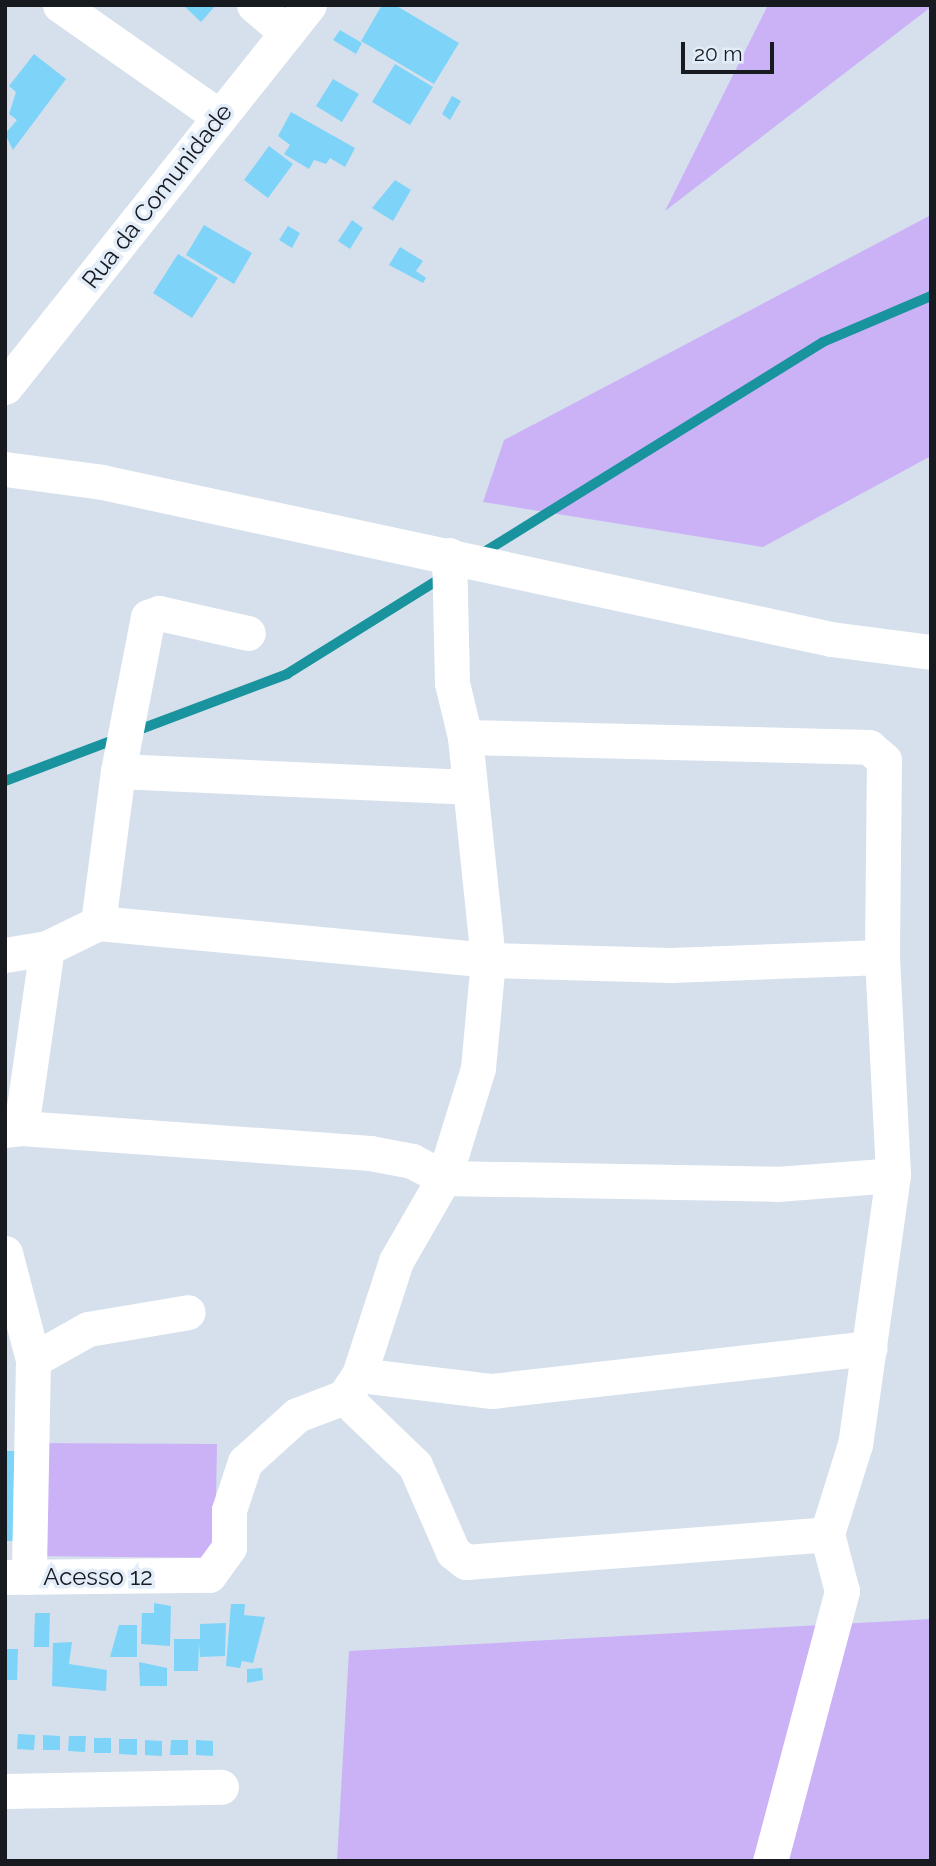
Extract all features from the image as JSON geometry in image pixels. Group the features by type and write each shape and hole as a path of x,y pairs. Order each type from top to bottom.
{"street":[{"path":"60,5 220,117"},
{"path":"254,5 287,33"},
{"name":"Rua da Comunidade","path":"5,387 309,5"},
{"path":"5,469 102,482 831,639 931,652"},
{"path":"351,1386 397,1261 444,1178 478,1068 488,960 468,787 465,737 452,683 449,555"},
{"path":"98,923 118,771 148,617 159,612 248,633"},
{"path":"465,737 869,747 884,760 882,957 893,1175 855,1444 827,1534 842,1591 770,1861"},
{"path":"118,771 468,787"},
{"path":"5,955 47,948 98,923 488,960 671,965 882,957"},
{"path":"47,948 13,1129 370,1153 412,1161 444,1178 777,1184 893,1175"},
{"path":"5,1253 33,1360 17,1577"},
{"path":"33,1360 88,1329 188,1312"},
{"path":"351,1386 492,1391 870,1348"},
{"path":"351,1386 415,1465 453,1552 466,1562 827,1534"},
{"name":"Acesso 12","path":"17,1577 209,1575 221,1564 246,1462 297,1415 351,1386"},
{"path":"5,1791 221,1787"}],"shaded area":[{"path":"768,5 931,7 665,211"},
{"path":"931,215 931,456 763,547 483,502 504,440"},
{"path":"33,1443 217,1444 215,1558 32,1556"},
{"path":"931,1619 931,1861 337,1861 349,1651"}],"building":[{"path":"183,5 216,5 201,22"},
{"path":"382,5 395,5 459,43 434,84 361,41"},
{"path":"340,30 362,43 356,54 333,40"},
{"path":"34,54 66,79 13,150 5,134 17,120 9,114 16,92 9,86"},
{"path":"395,64 433,87 410,125 372,102"},
{"path":"333,79 359,94 342,122 316,106"},
{"path":"452,96 461,101 450,120 442,114"},
{"path":"291,112 355,148 345,167 330,158 326,164 314,160 309,169 284,154 290,145 278,136"},
{"path":"269,146 293,164 268,198 244,180"},
{"path":"395,180 411,190 393,221 372,208"},
{"path":"352,220 363,228 350,249 338,241"},
{"path":"204,225 252,253 234,284 186,255"},
{"path":"288,226 300,233 292,248 279,240"},
{"path":"400,247 423,261 416,271 426,278 423,283 389,265"},
{"path":"178,254 218,278 192,318 153,293"},
{"path":"5,1451 17,1451 16,1541 5,1541"},
{"path":"154,1603 171,1606 170,1646 141,1644 142,1613 154,1613"},
{"path":"231,1604 245,1604 244,1615 265,1617 253,1663 242,1661 240,1668 226,1666"},
{"path":"35,1613 50,1613 49,1647 34,1647"},
{"path":"226,1623 225,1656 200,1657 199,1643 198,1671 174,1671 174,1639 200,1639 200,1624"},
{"path":"119,1625 137,1625 137,1657 110,1657"},
{"path":"72,1642 69,1664 107,1670 106,1691 52,1686 53,1643"},
{"path":"5,1649 18,1649 17,1680 5,1680"},
{"path":"139,1662 167,1668 167,1686 140,1686"},
{"path":"262,1668 263,1680 247,1683 247,1669"},
{"path":"18,1734 35,1735 34,1750 17,1749"},
{"path":"43,1735 60,1736 60,1750 43,1750"},
{"path":"69,1736 86,1736 85,1752 68,1751"},
{"path":"94,1738 111,1738 111,1753 94,1753"},
{"path":"119,1739 137,1739 137,1755 119,1754"},
{"path":"145,1740 162,1741 162,1756 145,1755"},
{"path":"171,1740 188,1740 188,1755 170,1755"},
{"path":"196,1740 213,1741 213,1756 196,1755"}],"waterway":[{"path":"481,554 823,342 931,296"},
{"path":"133,732 287,674 441,578"},
{"path":"5,781 116,739"}]}
